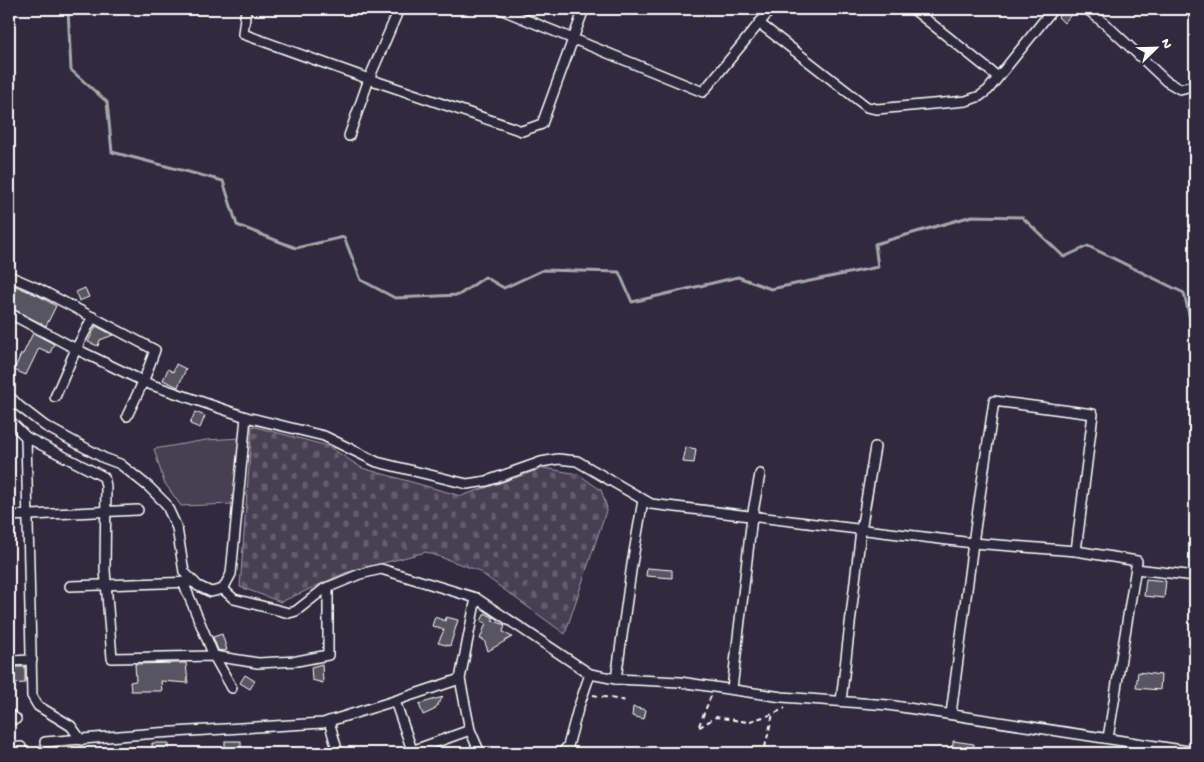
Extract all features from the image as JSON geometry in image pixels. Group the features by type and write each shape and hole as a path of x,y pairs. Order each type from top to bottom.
{"street":[{"path":"246,9 243,34 522,131 542,124 584,9"},
{"path":"349,136 369,79 399,9"},
{"path":"500,9 703,92 771,9"},
{"path":"913,9 998,77"},
{"path":"759,24 867,107 877,110 966,100 980,96 988,90 1053,9"},
{"path":"1087,9 1166,81 1180,89 1192,86 1195,80"},
{"path":"9,276 39,289 155,350 144,380 127,416"},
{"path":"9,313 76,349 149,384 246,417 324,436 377,462 467,484 486,481 541,462 558,459 577,461 650,504 973,543 1076,551 1137,560 1108,738"},
{"path":"55,397 76,349 93,317"},
{"path":"9,396 45,426 104,458 120,464 149,487 166,504 177,528 184,572 198,586 211,592 223,588 232,574 246,417"},
{"path":"951,714 994,401 1093,414 1076,551"},
{"path":"9,420 26,438 104,477 106,486 105,570 112,658 214,656 258,663 298,661 328,655 328,588"},
{"path":"26,438 32,696 38,706 71,726 81,740"},
{"path":"841,702 862,530 875,447"},
{"path":"732,689 752,517 760,474"},
{"path":"616,679 642,500"},
{"path":"9,516 138,510"},
{"path":"223,588 234,599 289,613 296,611 324,589 360,574 381,569 476,598 590,674 616,679 680,682 782,697 888,705 1195,752"},
{"path":"1136,569 1195,576"},
{"path":"183,582 214,656 232,688"},
{"path":"70,586 194,582"},
{"path":"476,598 460,679 470,730 480,753"},
{"path":"9,661 32,660"},
{"path":"562,753 568,746 590,674"},
{"path":"45,742 166,732 323,723 460,679"},
{"path":"395,701 411,752 470,730"},
{"path":"329,721 338,753"},
{"path":"9,748 21,747"}],"path":[{"path":"715,687 698,728 716,717 747,722 773,714 788,706"},
{"path":"583,693 627,701"},
{"path":"766,747 773,714"}],"green space":[{"path":"252,426 328,446 362,468 461,496 544,468 578,474 601,490 607,508 565,634 477,570 426,552 345,573 281,602 240,587"},
{"path":"241,438 232,504 181,506 164,482 154,449 206,440"}],"building":[{"path":"1065,9 1076,9 1064,23 1058,17"},
{"path":"11,284 39,296 56,306 46,326 9,307"},
{"path":"85,288 89,297 79,301 76,292"},
{"path":"96,326 113,335 100,340 98,346 88,342"},
{"path":"33,333 54,344 50,353 39,348 26,375 14,370"},
{"path":"176,364 186,369 178,387 163,380 168,369 173,372"},
{"path":"195,412 205,416 200,428 190,424"},
{"path":"686,447 696,449 694,463 683,462"},
{"path":"647,568 672,570 672,578 646,576"},
{"path":"1146,579 1166,581 1164,598 1144,596"},
{"path":"485,613 494,618 492,620 505,625 503,632 512,637 488,651 484,640 480,639 486,623 481,621"},
{"path":"435,617 445,621 446,617 458,620 450,646 438,643 444,630 432,626"},
{"path":"222,634 227,650 223,651 218,650 213,637"},
{"path":"186,663 188,683 161,681 162,691 131,691 130,682 136,681 135,664"},
{"path":"322,664 323,683 312,680 311,667"},
{"path":"9,667 25,667 25,683 9,684"},
{"path":"1138,672 1161,675 1160,690 1136,688"},
{"path":"245,675 255,681 250,689 240,683"},
{"path":"443,697 434,710 423,715 419,704"},
{"path":"633,707 646,710 644,719 632,716"},
{"path":"225,741 241,741 241,753 225,753"},
{"path":"953,741 974,744 973,753 942,753 953,745"},
{"path":"152,743 169,743 169,751 152,753"}],"waterway":[{"path":"68,9 71,70 107,102 112,152 223,181 237,225 296,248 344,237 361,280 395,298 459,295 485,277 504,288 543,270 619,272 632,302 738,277 771,289 878,267 875,244 972,216 1022,217 1064,257 1088,246 1184,293 1195,340"}]}
